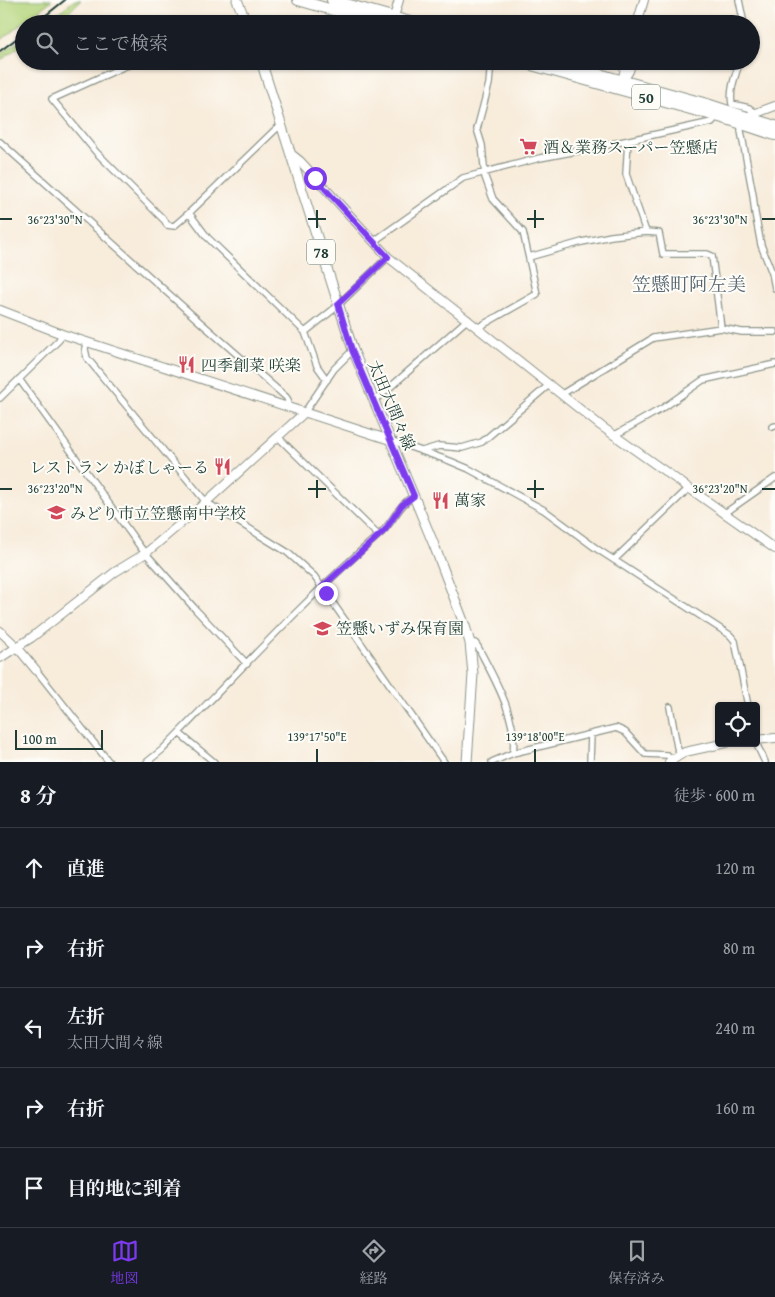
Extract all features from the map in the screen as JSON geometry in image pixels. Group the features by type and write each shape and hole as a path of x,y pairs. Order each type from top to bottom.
{"highway":[{"path":"298,0 350,15"},
{"path":"332,0 376,15"},
{"name":"50","path":"556,70 622,85 775,126"},
{"name":"50","path":"578,70 716,116 748,118 775,135"}],"main road":[{"path":"237,0 243,15"},
{"name":"太田大間々線","path":"264,70 352,350 414,496 462,617 470,643 473,674 467,762"}],"street":[{"path":"395,15 399,0"},
{"path":"640,15 644,0"},
{"path":"645,15 649,0"},
{"path":"739,0 742,15"},
{"path":"116,70 56,96 52,99 52,102 96,152 167,225 174,226 276,129 281,127"},
{"path":"479,327 536,294 523,232 494,199 485,173 482,145 477,129 489,84 490,70"},
{"path":"622,85 624,70"},
{"path":"622,85 629,70"},
{"path":"738,70 731,102 748,118"},
{"path":"775,106 748,118 740,131 759,234 775,288"},
{"path":"373,242 461,180 554,155 712,122 716,116"},
{"path":"628,141 626,174 646,232"},
{"path":"0,142 286,397 288,400 287,407"},
{"path":"290,153 300,161 388,257 615,435 775,549"},
{"path":"189,213 207,237 305,332 317,366 327,380"},
{"path":"529,258 595,239 646,232 659,233 663,254 707,254 712,256 721,328"},
{"path":"305,332 388,257"},
{"path":"0,310 62,334 390,440 469,469 544,510 614,560 730,635 735,641 747,702"},
{"path":"373,400 386,391 468,318"},
{"path":"562,394 653,338 721,328 742,332 775,332"},
{"path":"0,398 60,340 62,334"},
{"path":"86,342 84,349 87,358 206,502 287,552 309,570 444,762"},
{"path":"0,658 31,638 115,572 146,553 206,502 304,413 340,362 352,350"},
{"path":"615,435 663,408 703,380 775,364"},
{"path":"19,380 146,553 247,664"},
{"path":"422,451 439,446 462,448 482,442 550,384"},
{"path":"278,437 378,536"},
{"path":"725,513 775,478"},
{"path":"614,560 689,488"},
{"path":"147,762 179,733 322,587 385,530 402,505 414,496"},
{"path":"0,631 17,647 109,762"},
{"path":"470,643 475,643 478,647 501,694 513,728 513,753"},
{"path":"670,706 677,747 674,758"},
{"path":"492,762 513,753 619,728 645,754 667,755 674,758 700,748 715,745"},
{"path":"179,733 214,762"},
{"path":"590,762 591,734"},
{"path":"760,741 775,738"},
{"path":"758,747 765,762"}],"green space":[{"path":"0,0 52,0 33,15 15,15 15,29 0,41"},
{"path":"75,0 81,0 66,15 55,15"},
{"path":"15,44 15,50 0,61 0,55"}],"railway":[{"path":"46,15 65,0"},
{"path":"0,51 15,40"}],"place":[{"name":"酒＆業務スーパー笠懸店","path":"529,147"},
{"name":"四季創菜 咲楽","path":"187,365"},
{"name":"レストラン かぼしゃーる","path":"223,467"},
{"name":"萬家","path":"440,500"},
{"name":"みどり市立笠懸南中学校","path":"56,513"},
{"name":"笠懸いずみ保育園","path":"322,628"}],"district":[{"name":"笠懸町阿左美","path":"689,284"}],"route":[{"path":"315,178 388,257 338,304 352,350 414,496 404,502 385,530 322,587 326,593"}]}
